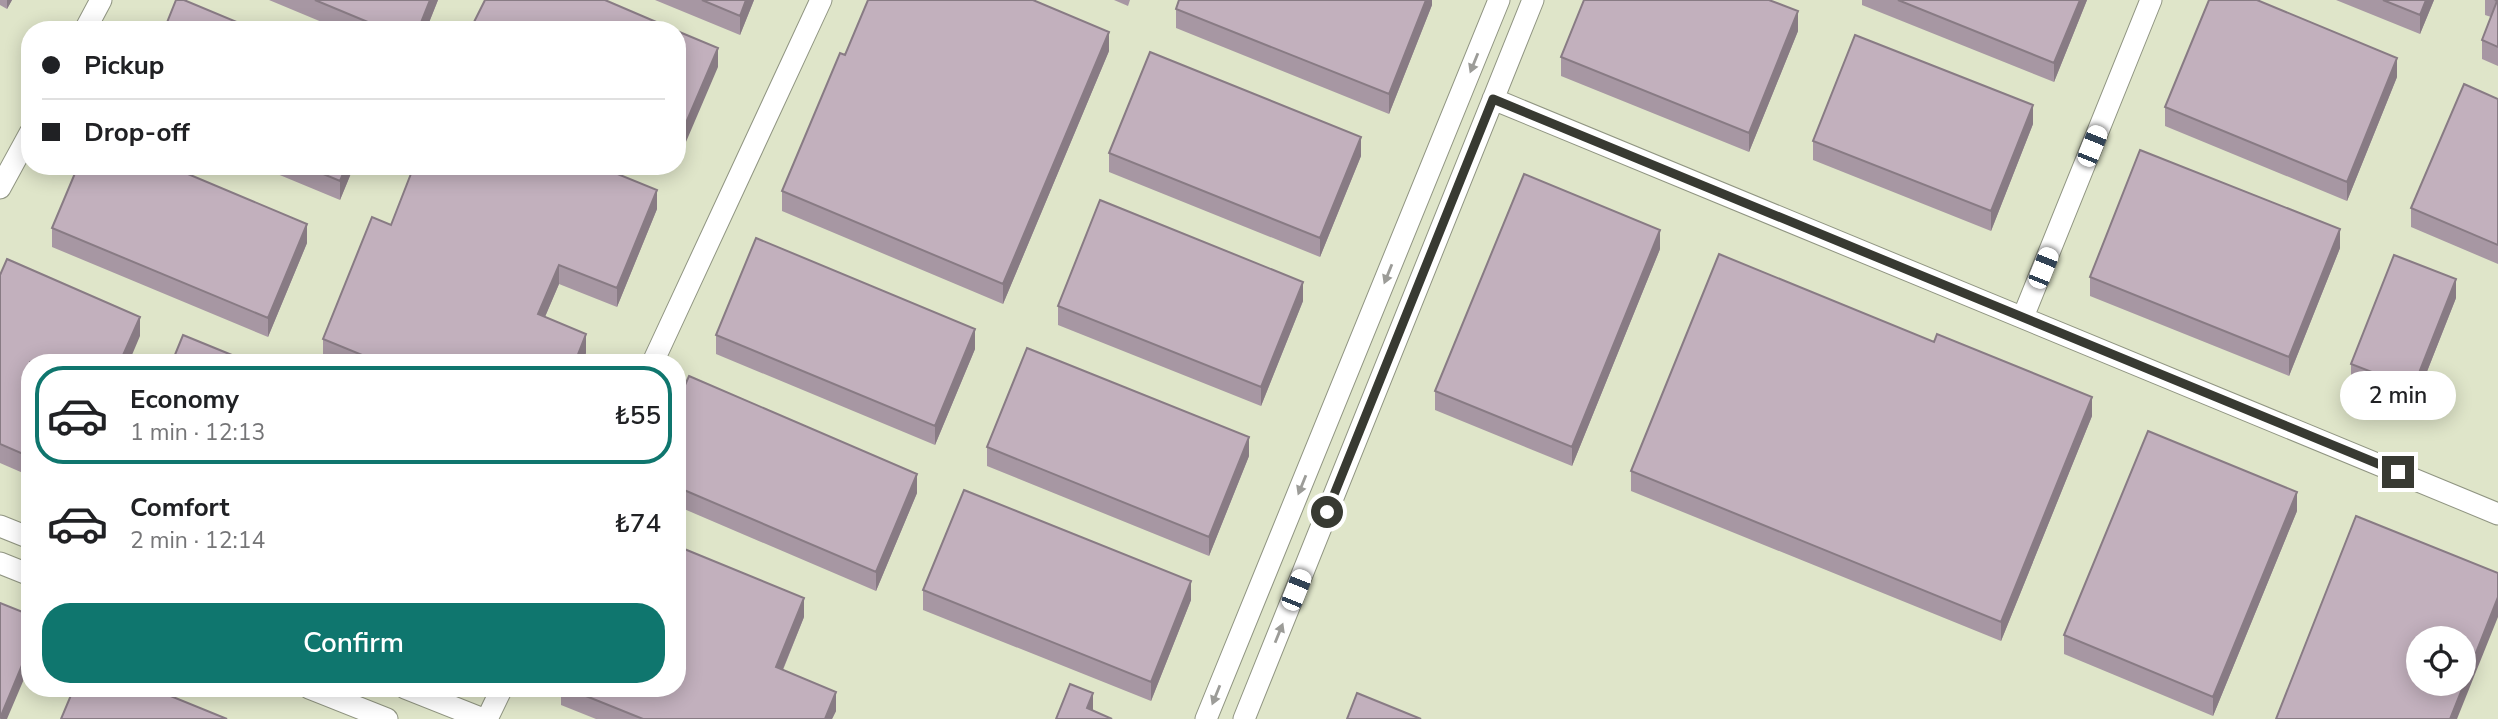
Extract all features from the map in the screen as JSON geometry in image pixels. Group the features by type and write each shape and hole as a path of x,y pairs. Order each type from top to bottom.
{"street":[{"path":"90,21 101,0"},
{"path":"657,354 821,0"},
{"path":"1206,719 1499,0"},
{"path":"1244,719 1533,0"},
{"path":"2023,317 2151,0"},
{"path":"1493,99 2498,514"},
{"path":"0,188 21,150"},
{"path":"0,526 21,534"},
{"path":"0,563 21,571"},
{"path":"332,697 387,719"},
{"path":"428,697 485,719 497,697"}],"shaded area":[{"path":"0,0 2498,0 2498,719 0,719"}],"building":[{"path":"176,0 184,0 234,21 168,21"},
{"path":"315,0 430,0 422,21 365,21"},
{"path":"485,0 605,0 654,21 474,21"},
{"path":"702,0 746,0 740,16"},
{"path":"868,0 1033,0 1109,32 1003,284 782,191 840,53 845,55"},
{"path":"1179,0 1426,0 1389,94 1176,9"},
{"path":"1584,0 1769,0 1798,11 1749,133 1561,57"},
{"path":"1898,0 2080,0 2054,63"},
{"path":"2209,0 2257,0 2397,58 2347,182 2165,107"},
{"path":"2383,0 2426,0 2420,15"},
{"path":"2495,0 2498,0 2498,47 2482,40 2497,1"},
{"path":"686,35 718,48 686,123"},
{"path":"1855,35 2033,105 1991,211 1813,141"},
{"path":"1150,52 1361,137 1320,238 1109,153"},
{"path":"2464,84 2498,99 2498,245 2411,208"},
{"path":"2140,150 2340,229 2289,357 2090,277"},
{"path":"1524,174 1660,230 1572,447 1435,391"},
{"path":"74,175 190,175 307,224 268,318 52,228"},
{"path":"326,175 342,175 340,181"},
{"path":"410,175 620,175 657,190 617,288 559,265 538,314 586,334 578,354 360,354 323,339 372,217 391,225"},
{"path":"1100,200 1303,282 1261,387 1058,306"},
{"path":"756,238 975,329 935,426 716,335"},
{"path":"1719,254 1934,342 1937,334 2092,397 2001,622 1631,471"},
{"path":"2394,255 2456,279 2413,388 2351,364"},
{"path":"7,259 140,317 124,354 21,354 21,453 0,444 0,275"},
{"path":"183,335 229,354 175,354"},
{"path":"1027,348 1249,437 1209,537 987,447"},
{"path":"689,376 917,474 876,572 686,491 686,383"},
{"path":"2148,431 2297,492 2213,697 2064,635"},
{"path":"964,490 1191,581 1151,682 923,590"},
{"path":"2356,516 2498,573 2498,597 2476,653 2476,626 2406,626 2406,696 2459,696 2450,719 2276,719"},
{"path":"686,550 804,598 776,667 836,692 825,719 643,719 588,697 686,697"},
{"path":"0,603 21,611 21,668 0,718"},
{"path":"1070,684 1093,693 1087,708 1112,719 1056,719"},
{"path":"1357,693 1421,719 1347,719"},
{"path":"70,697 173,697 227,719 61,719"}],"route":[{"path":"1327,512 1493,99 2398,472"}]}
